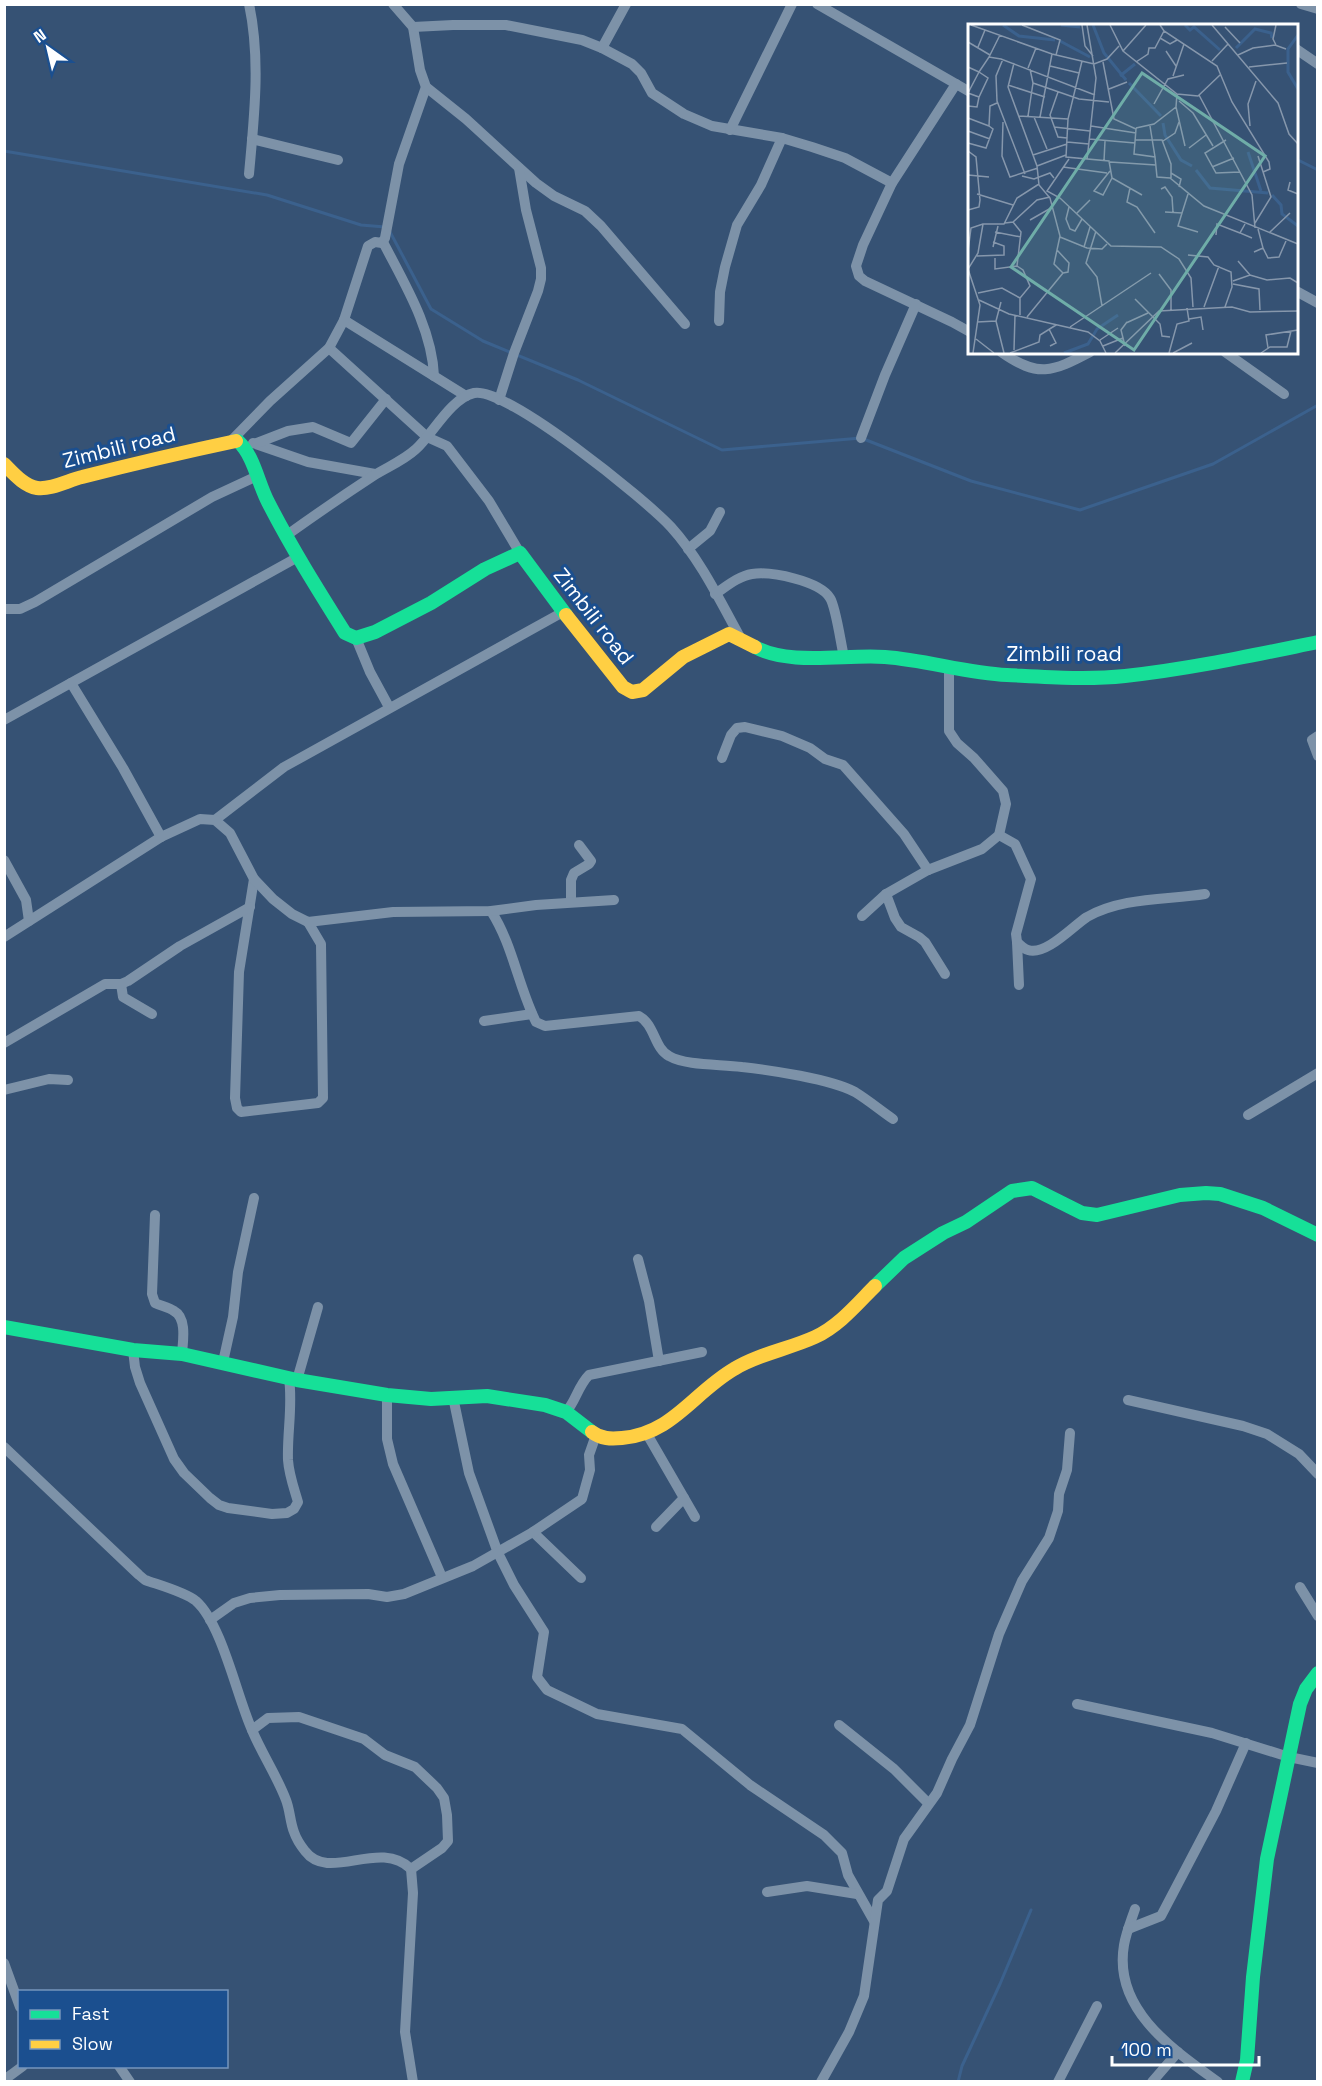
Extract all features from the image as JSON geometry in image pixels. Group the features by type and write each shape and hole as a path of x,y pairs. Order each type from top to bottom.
{"street":[{"path":"249,4 255,68 249,174"},
{"path":"393,4 413,27 420,70 426,87 554,196 585,211 602,226 685,324"},
{"path":"602,48 626,4"},
{"path":"730,130 792,4"},
{"path":"817,4 968,91"},
{"path":"1301,4 1317,9"},
{"path":"413,27 518,26 582,40 632,64 652,93 693,118 712,126 782,138 845,158 892,183"},
{"path":"1298,50 1317,64"},
{"path":"956,84 892,183 862,245 856,266 859,276 865,281 968,331"},
{"path":"426,87 399,164 383,242 421,322 431,353 434,375"},
{"path":"719,321 725,267 737,225 761,185 782,138"},
{"path":"252,139 338,160"},
{"path":"500,400 513,354 541,279 541,268 526,210 519,168"},
{"path":"236,443 270,401 328,348 344,320 368,246 375,242 383,242"},
{"path":"1298,292 1317,303"},
{"path":"861,438 916,304"},
{"path":"344,320 466,396"},
{"path":"328,348 427,437 447,446 489,501 520,553 484,569 396,622 356,638"},
{"path":"1004,354 1028,369 1043,371 1067,365 1086,354"},
{"path":"1229,354 1284,394"},
{"path":"287,535 375,474 405,458 427,437 436,422 466,396 475,392 486,393 554,432 611,474 670,527 688,549 741,639"},
{"path":"256,443 288,431 314,427 351,443 386,399"},
{"path":"236,443 256,443 308,462 375,474"},
{"path":"236,443 247,453 255,477 298,557 345,633 356,638 370,672 389,707"},
{"name":"Zimbili road","path":"4,464 22,481 36,488 46,488 77,478 236,443"},
{"path":"4,609 20,609 35,602 212,497 255,477"},
{"path":"688,549 710,531 720,512"},
{"name":"Zimbili road","path":"520,553 563,612 623,687 632,692 643,690 683,657 729,634 764,652 783,657 882,657 917,660 977,672 1038,677 1124,676 1221,662 1317,642"},
{"path":"4,720 298,557"},
{"path":"715,594 740,578 753,574 784,577 819,586 832,600 844,657"},
{"path":"215,820 284,767 563,612"},
{"path":"862,916 886,894 928,870 982,849 999,835 1006,804 1004,791 957,743 949,731 949,667"},
{"path":"71,683 123,768 161,837"},
{"path":"722,758 731,735 737,728 745,727 782,736 810,748 825,759 843,765 904,834 928,870"},
{"path":"1317,736 1311,740 1317,756"},
{"path":"4,937 161,837 200,819 215,820 230,833 254,879 273,899 292,914 308,922 321,944 323,1098 318,1102 241,1112 237,1108 235,1098 238,982 254,879"},
{"path":"999,835 1015,844 1031,879 1016,934 1019,985"},
{"path":"571,902 571,880 574,873 591,861 579,845"},
{"path":"4,860 26,900 29,921"},
{"path":"886,894 901,927 925,942 945,974"},
{"path":"1017,942 1026,950 1036,952 1052,944 1088,917 1113,908 1137,902 1205,894"},
{"path":"308,922 393,912 491,911 571,902 614,900"},
{"path":"4,1043 105,984 121,984 180,946 250,907"},
{"path":"491,911 503,929 536,1022 545,1026 639,1016 646,1021 662,1051 675,1059 744,1067 836,1085 854,1092 893,1119"},
{"path":"121,984 123,997 152,1014"},
{"path":"484,1021 532,1014"},
{"path":"1248,1115 1317,1073"},
{"path":"4,1090 49,1079 68,1080"},
{"path":"4,1327 133,1350 182,1354 293,1379 387,1395 414,1398 487,1396 545,1405 566,1412 596,1435 609,1439 647,1434 667,1424 717,1379 735,1368 817,1336 841,1320 904,1258 943,1233 966,1222 1012,1191 1032,1188 1090,1215 1105,1214 1204,1192 1226,1195 1317,1234"},
{"path":"223,1362 233,1317 238,1272 254,1198"},
{"path":"155,1215 152,1294 155,1303 176,1311 180,1317 183,1332 182,1354"},
{"path":"638,1259 649,1301 659,1361"},
{"path":"133,1350 140,1383 174,1459 184,1473 219,1505 247,1512 287,1513 294,1509 298,1502 290,1476 289,1443 293,1379 318,1307"},
{"path":"566,1412 574,1403 584,1380 589,1375 702,1352"},
{"path":"387,1395 387,1439 393,1464 441,1575"},
{"path":"453,1396 469,1473 498,1553 514,1585 544,1632 537,1677 547,1690 597,1714 682,1729 750,1785 824,1835 842,1853 848,1875 874,1921"},
{"path":"1128,1400 1243,1426 1267,1434 1299,1454 1317,1474"},
{"path":"821,2082 849,2032 864,1996 878,1900 887,1891 904,1839 937,1793 951,1759 970,1725 999,1634 1023,1581 1050,1538 1058,1511 1059,1494 1067,1470 1070,1433"},
{"path":"647,1434 695,1517"},
{"path":"210,1620 234,1603 250,1598 280,1595 368,1594 387,1596 404,1594 473,1566 533,1532 582,1499 590,1470 589,1455 596,1435"},
{"path":"6,1451 64,1502 145,1580 193,1599 205,1611 215,1629 252,1730 287,1802 294,1832 306,1853 316,1862 329,1864 375,1857 391,1858 404,1862 411,1869 413,1893 405,2032 413,2082"},
{"path":"656,1527 684,1498"},
{"path":"533,1532 580,1578"},
{"path":"1300,1587 1317,1616"},
{"path":"1242,2082 1247,2060 1253,1977 1267,1859 1300,1704 1306,1689 1317,1673"},
{"path":"1077,1704 1169,1723 1317,1763"},
{"path":"252,1730 268,1718 299,1717 364,1739 386,1755 415,1767 444,1798 448,1841 442,1848 411,1869"},
{"path":"839,1725 894,1769 928,1803"},
{"path":"1128,1929 1161,1916 1216,1811 1245,1743"},
{"path":"767,1892 807,1886 857,1894"},
{"path":"1135,1909 1124,1947 1124,1971 1131,1999 1145,2020 1178,2052 1218,2082"},
{"path":"4,1963 18,2002"},
{"path":"1058,2082 1097,2006"},
{"path":"1152,2082 1178,2052"},
{"path":"4,2080 22,2068"},
{"path":"120,2068 130,2082"}],"waterway":[{"path":"4,151 267,195 361,225 385,227"},
{"path":"1298,160 1318,170"},
{"path":"389,230 431,309 483,341 578,380 722,450 861,438 971,481 1080,510 1213,464 1318,405"},
{"path":"958,2082 962,2066 1031,1910"}],"traffic: fast":[{"path":"236,441 248,454 264,495 277,519 345,633 356,638 375,632 431,603 485,569 520,553 566,615"},
{"path":"755,647 769,653 801,658 885,657 992,674 1081,678 1174,670 1318,642"},
{"path":"875,1286 904,1258 943,1233 966,1222 1012,1191 1032,1188 1082,1213 1097,1215 1180,1195 1220,1194 1263,1208 1318,1235"},
{"path":"4,1327 133,1350 182,1354 297,1380 387,1395 431,1399 487,1396 545,1405 566,1412 592,1432"},
{"path":"1242,2082 1247,2060 1253,1977 1267,1859 1300,1704 1306,1689 1318,1673"}],"traffic: slow":[{"path":"4,464 23,482 32,487 42,488 120,467 236,441"},
{"path":"566,615 623,687 632,692 643,690 683,657 729,634 755,647"},
{"path":"592,1432 603,1437 618,1438 639,1435 655,1429 669,1421 734,1369 753,1359 805,1341 832,1327 875,1286"}]}
